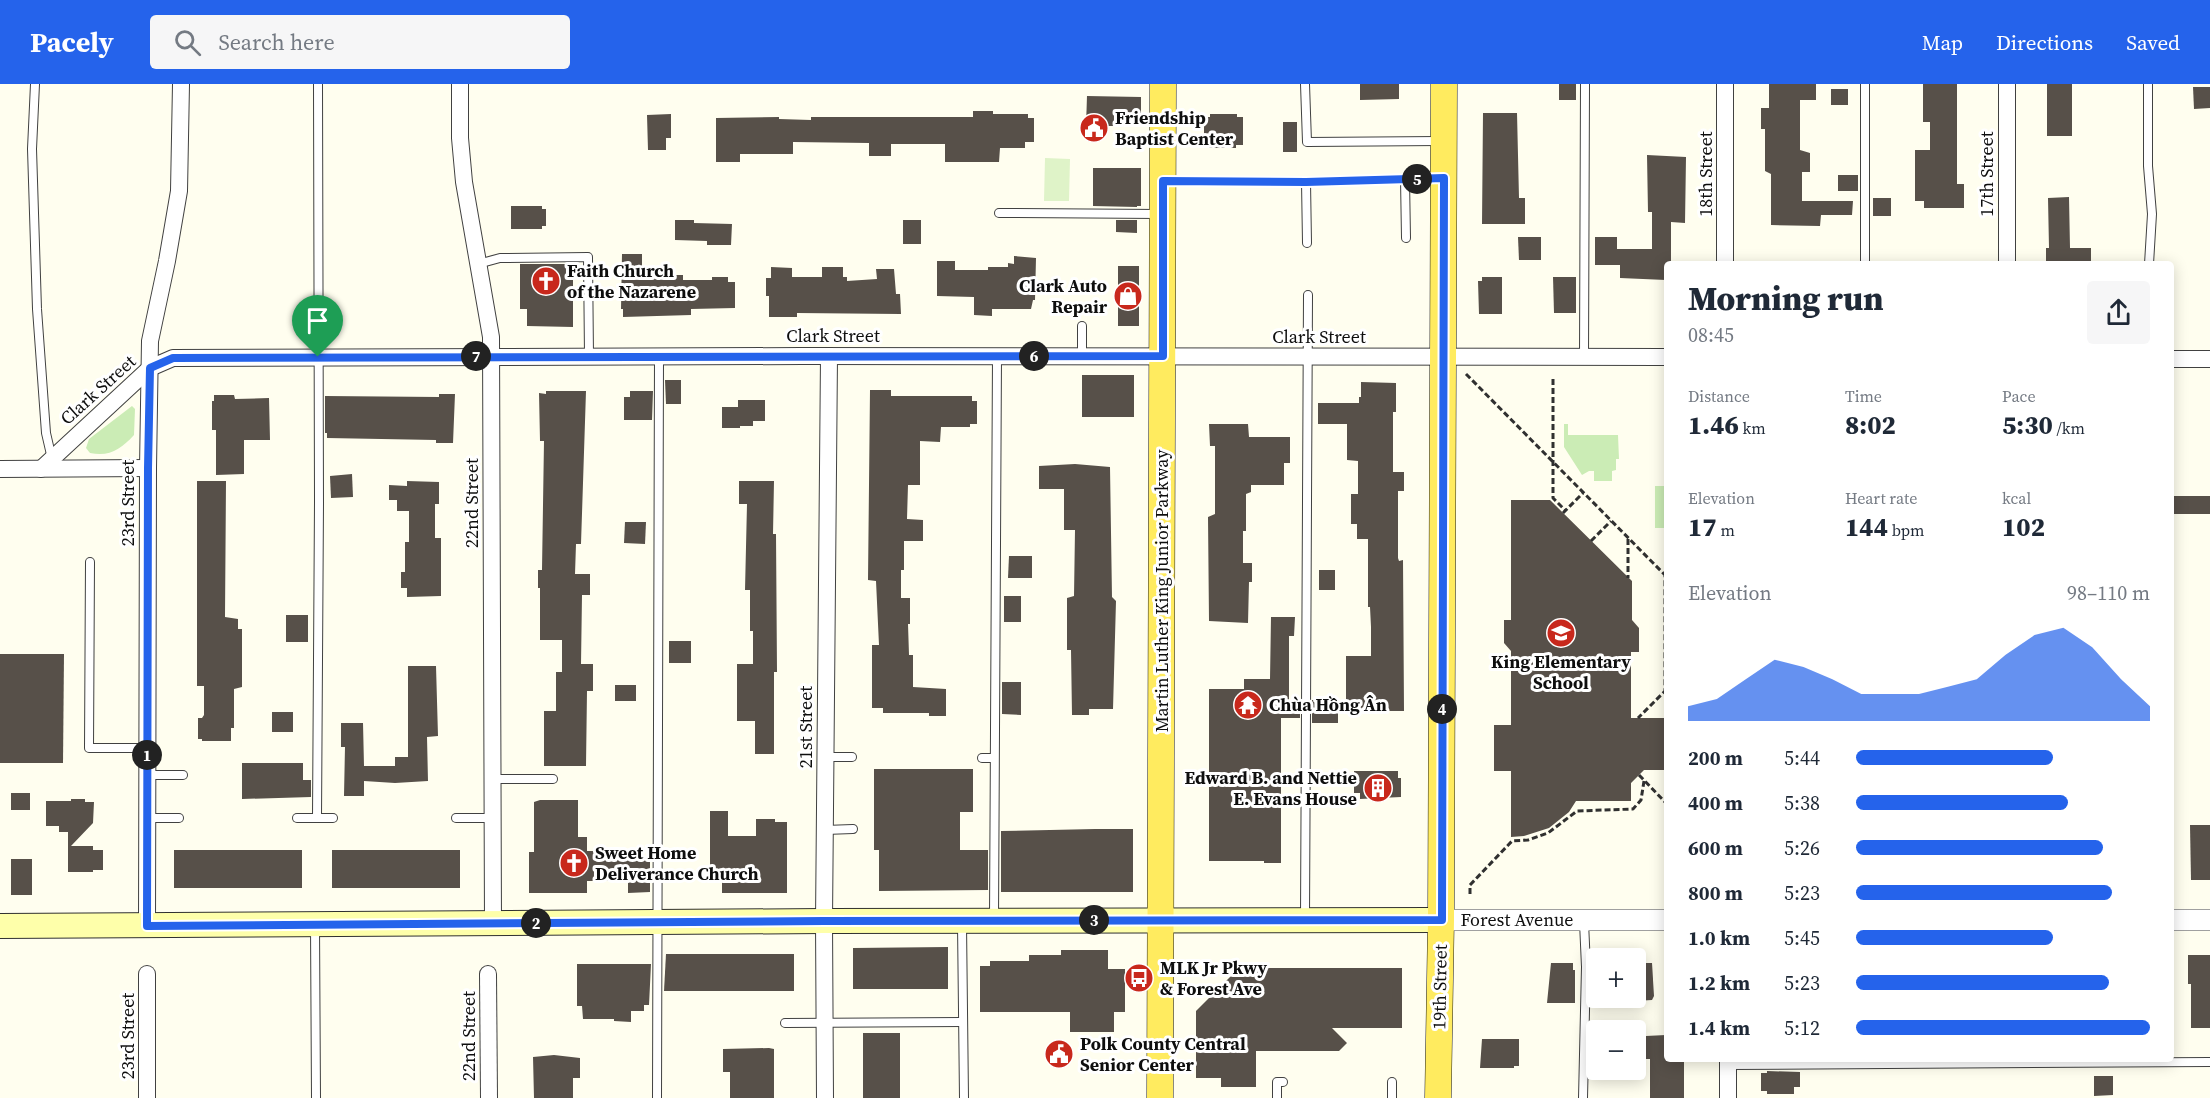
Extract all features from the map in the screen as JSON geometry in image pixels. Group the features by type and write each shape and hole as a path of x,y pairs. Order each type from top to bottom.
{"main road":[{"name":"Martin Luther King Junior Parkway","path":"1160,1098 1163,84"},
{"name":"19th Street","path":"1438,1098 1442,920 1444,84"},
{"name":"Forest Avenue","path":"0,926 994,920 1442,920"}],"street":[{"name":"23rd Street","path":"147,926 150,341 179,191 181,84"},
{"name":"22nd Street","path":"460,84 460,138 464,182 491,337 493,924"},
{"name":"18th Street","path":"1725,84 1725,261"},
{"name":"17th Street","path":"2007,84 2007,261"},
{"name":"21st Street","path":"825,1098 824,921 829,356"},
{"name":"Clark Street","path":"47,464 150,368 173,358 1664,357"},
{"path":"2174,358 2210,359"},
{"path":"0,469 47,464 148,468"},
{"name":"Forest Avenue","path":"1442,920 1664,920"},
{"path":"2174,920 2210,920"},
{"name":"23rd Street","path":"147,974 147,1098"},
{"name":"22nd Street","path":"488,974 489,1098"},
{"path":"1728,1062 1728,1098"}],"lane":[{"path":"35,84 32,149 37,309 47,464"},
{"path":"317,818 318,84"},
{"path":"1305,84 1306,142 1444,140"},
{"path":"1584,357 1585,84"},
{"path":"1865,84 1865,261"},
{"path":"2148,84 2148,166 2152,214 2149,261"},
{"path":"1163,181 1306,182 1444,178"},
{"path":"1405,179 1406,238"},
{"path":"1306,182 1307,243"},
{"path":"999,213 1163,214"},
{"path":"478,264 500,258 588,257 589,356"},
{"path":"1305,920 1308,296"},
{"path":"1082,326 1082,356"},
{"path":"657,1098 659,356"},
{"path":"994,920 997,356"},
{"path":"90,562 90,747 147,747"},
{"path":"825,757 852,757"},
{"path":"982,758 994,758"},
{"path":"147,775 183,775"},
{"path":"492,779 553,779"},
{"path":"147,818 179,818"},
{"path":"297,818 333,818"},
{"path":"456,818 493,818"},
{"path":"825,830 853,829"},
{"path":"1582,1098 1586,967 1584,920"},
{"path":"962,921 964,1098"},
{"path":"315,925 316,1098"},
{"path":"785,1023 963,1022"},
{"path":"1728,1062 2210,1062"},
{"path":"1277,1098 1277,1082 1283,1082"},
{"path":"1392,1082 1392,1098"}],"path":[{"path":"1465,373 1664,573"},
{"path":"1553,379 1553,498 1564,512 1583,493"},
{"path":"1591,541 1611,521"},
{"path":"1628,538 1628,578"},
{"path":"1638,718 1664,694"},
{"path":"1639,775 1664,801"},
{"path":"1470,894 1470,885 1512,841 1528,840 1548,833 1577,811 1633,809 1641,800 1644,781"}],"green space":[{"path":"1045,158 1070,159 1069,201 1044,201"},
{"path":"132,406 135,409 134,435 115,451 103,454 90,453 86,448 89,439"},
{"path":"1564,424 1568,424 1568,435 1618,435 1619,459 1616,459 1616,470 1612,471 1612,481 1594,481 1594,471 1582,475 1564,447"},
{"path":"1655,486 1664,486 1664,528 1655,528"}],"building":[{"path":"1360,84 1399,84 1399,99 1360,100"},
{"path":"1559,84 1576,84 1576,100 1559,100"},
{"path":"1769,84 1816,84 1816,100 1800,100 1800,150 1810,153 1810,172 1802,172 1802,201 1853,201 1852,215 1821,215 1820,226 1771,225 1771,174 1765,171 1765,129 1761,129 1761,108 1769,108"},
{"path":"1923,84 1957,84 1957,184 1964,184 1964,208 1924,208 1924,201 1915,201 1915,150 1930,150 1930,122 1923,122"},
{"path":"2047,84 2072,84 2072,136 2047,136"},
{"path":"2193,87 2210,87 2210,108 2194,109"},
{"path":"1831,89 1848,89 1848,105 1831,105"},
{"path":"1087,96 1141,97 1141,126 1086,126"},
{"path":"973,111 993,111 993,114 1028,114 1028,118 1034,118 1034,142 1025,142 1025,148 1000,148 999,162 945,162 945,144 891,144 891,156 869,156 869,143 793,142 793,154 740,154 740,162 716,162 716,118 779,117 779,119 811,120 811,117 973,117"},
{"path":"1483,113 1517,113 1519,198 1525,198 1525,224 1482,224"},
{"path":"671,114 671,138 666,138 666,150 648,150 647,115"},
{"path":"1210,114 1237,114 1237,117 1243,117 1243,145 1236,145 1236,148 1209,148 1209,145 1204,145 1204,117 1210,117"},
{"path":"1283,122 1297,122 1297,152 1283,152"},
{"path":"1647,155 1686,157 1685,223 1671,222 1671,261 1664,261 1664,280 1620,278 1620,265 1595,265 1595,237 1617,237 1617,249 1652,249 1652,212 1648,212"},
{"path":"1093,168 1141,168 1141,206 1093,206"},
{"path":"1838,175 1858,175 1858,191 1838,191"},
{"path":"2069,197 2070,248 2091,248 2091,261 2046,261 2046,248 2049,248 2048,198"},
{"path":"1873,198 1891,198 1891,216 1873,216"},
{"path":"511,206 542,206 542,209 546,209 546,226 542,226 542,229 511,229"},
{"path":"675,220 732,224 731,245 707,245 707,241 675,240"},
{"path":"903,220 921,220 921,244 903,244"},
{"path":"1116,220 1137,220 1137,233 1116,232"},
{"path":"1518,237 1541,237 1541,260 1519,260"},
{"path":"622,254 642,254 642,266 647,266 647,275 683,275 683,280 712,280 712,277 728,277 728,282 735,282 735,308 691,309 691,315 623,317 623,309 621,309"},
{"path":"1014,256 1036,258 1035,300 1033,300 1031,309 992,309 992,316 974,315 974,297 937,296 937,261 955,261 955,270 988,270 988,267 1008,267 1008,263 1014,264"},
{"name":"Faith Church of the Nazarene","path":"520,264 573,264 573,327 527,326 527,309 520,309"},
{"name":"Clark Auto Repair","path":"1118,266 1139,266 1139,326 1118,326"},
{"path":"771,267 792,268 792,277 822,277 822,267 843,267 843,277 847,277 847,281 877,279 876,269 894,269 896,294 900,294 901,314 797,313 797,317 769,317 766,278 771,278"},
{"path":"1482,277 1502,277 1502,314 1479,314 1478,281 1482,281"},
{"path":"1553,277 1576,277 1576,313 1554,313"},
{"path":"1082,375 1134,375 1134,417 1082,417"},
{"path":"665,380 681,380 681,404 666,404"},
{"path":"1361,382 1396,383 1396,412 1393,412 1393,472 1404,472 1404,491 1398,491 1398,558 1399,561 1403,560 1404,711 1346,711 1346,656 1371,656 1368,539 1357,539 1357,524 1351,524 1351,494 1358,494 1358,461 1347,460 1347,424 1318,424 1318,403 1359,403"},
{"path":"870,390 891,390 891,396 972,396 972,401 977,401 977,424 970,424 970,427 941,427 940,442 920,441 920,485 908,485 907,519 923,520 923,541 904,541 904,570 901,570 901,598 910,598 909,655 913,655 913,687 946,689 946,716 929,716 929,713 883,713 883,708 872,708 872,645 879,645 876,581 868,580"},
{"path":"546,391 586,391 581,544 576,544 575,574 590,574 590,595 582,595 581,664 593,664 593,691 587,691 586,766 544,766 544,711 556,711 556,672 562,672 562,640 540,640 538,570 542,570 544,441 540,441 539,393 546,394"},
{"path":"630,391 653,391 652,420 624,420 624,397 630,397"},
{"path":"439,394 455,394 453,443 436,443 436,440 327,438 327,433 325,433 325,396 439,397"},
{"path":"214,395 234,395 235,399 269,398 270,440 244,440 244,474 216,475 216,430 212,430"},
{"path":"738,400 765,400 765,421 753,421 753,426 722,428 722,407 738,407"},
{"path":"1209,424 1248,424 1249,437 1290,437 1290,463 1284,463 1284,485 1251,485 1251,492 1246,494 1243,563 1252,563 1248,623 1209,621 1208,517 1215,514 1215,446 1210,446"},
{"path":"1075,464 1110,467 1112,597 1116,601 1113,709 1089,709 1089,715 1072,715 1071,650 1067,650 1067,598 1074,596 1075,530 1064,530 1064,489 1039,489 1039,466"},
{"path":"352,474 353,497 331,498 330,476"},
{"path":"197,481 226,481 225,617 238,619 238,629 242,629 242,687 234,689 234,728 231,728 231,741 198,739 198,718 204,715 204,686 197,686"},
{"path":"407,481 439,482 439,504 435,504 435,538 441,538 441,596 407,597 407,588 401,588 401,572 405,572 405,542 409,542 409,511 397,511 397,500 389,500 389,485 407,486"},
{"path":"739,481 774,481 773,534 776,534 777,672 774,672 774,754 755,754 755,721 737,721 737,664 753,664 750,590 745,590 747,504 739,504"},
{"path":"2174,496 2210,496 2210,514 2174,514"},
{"name":"King Elementary School","path":"1511,500 1550,500 1632,581 1632,620 1639,628 1639,652 1631,652 1631,718 1664,718 1664,770 1644,770 1631,783 1631,801 1576,801 1569,812 1549,828 1524,836 1511,837 1511,771 1494,771 1494,725 1511,725 1511,651 1504,643 1504,620 1511,620"},
{"path":"625,522 646,522 645,544 624,543"},
{"path":"1009,556 1032,556 1032,578 1008,578"},
{"path":"1319,570 1335,570 1335,590 1319,590"},
{"path":"1004,596 1021,596 1021,622 1004,622"},
{"path":"286,615 308,615 308,642 286,642"},
{"path":"1271,617 1295,617 1294,636 1289,636 1289,701 1300,701 1300,718 1281,718 1281,863 1209,861 1209,689 1244,689 1244,679 1270,679"},
{"path":"669,641 691,641 691,663 669,663"},
{"path":"0,654 64,654 63,763 0,763"},
{"path":"408,666 436,666 438,736 427,737 428,781 395,783 364,781 364,796 344,796 345,747 341,747 341,723 363,723 364,766 395,766 395,757 408,757"},
{"path":"1002,682 1021,682 1021,715 1002,714"},
{"path":"615,685 636,685 636,701 615,701"},
{"path":"1312,700 1338,700 1338,723 1312,723"},
{"path":"272,712 293,712 293,732 272,732"},
{"path":"242,763 303,763 303,780 311,780 311,797 242,799"},
{"path":"874,769 973,769 973,812 960,812 960,850 988,850 988,890 879,891 879,850 874,850"},
{"name":"Edward B. and Nettie E. Evans House","path":"1354,771 1398,771 1398,778 1401,778 1401,797 1360,799 1360,793 1354,793"},
{"path":"11,793 30,793 30,810 11,810"},
{"path":"71,799 85,799 85,802 94,802 93,823 71,846 93,846 93,850 103,850 103,870 68,872 68,832 59,832 59,826 46,826 46,801 71,801"},
{"path":"578,800 578,837 587,837 587,851 609,851 609,858 650,858 650,892 628,893 628,881 587,881 587,893 529,893 529,852 534,852 534,802"},
{"path":"710,811 728,811 728,836 756,836 756,819 775,819 775,822 787,822 787,893 722,893 722,877 711,877 710,871"},
{"path":"2190,825 2210,825 2210,880 2191,880"},
{"path":"1133,829 1133,892 1001,892 1001,831"},
{"path":"174,850 302,850 302,888 174,888"},
{"path":"332,850 460,850 460,888 332,888"},
{"path":"11,859 32,859 32,895 11,895"},
{"path":"948,947 948,989 853,989 853,948"},
{"path":"1061,950 1108,950 1108,969 1125,969 1125,1012 1114,1012 1114,1032 1070,1032 1070,1012 980,1012 980,966 990,966 990,961 1029,961 1029,955 1061,955"},
{"path":"666,954 794,954 794,991 664,991"},
{"path":"2188,955 2210,955 2210,1028 2191,1028 2191,984 2188,984"},
{"path":"1551,963 1573,963 1575,1003 1547,1003"},
{"path":"1646,963 1652,963 1654,996 1652,1000 1646,1000"},
{"path":"577,964 651,964 649,1005 644,1005 644,1011 631,1011 631,1022 614,1021 614,1019 583,1019 582,1006 577,1006"},
{"path":"1239,968 1402,968 1402,1028 1332,1028 1347,1043 1339,1051 1256,1051 1256,1087 1221,1087 1221,1078 1196,1078 1196,1011"},
{"path":"863,1033 900,1033 900,1098 863,1098"},
{"path":"1664,1035 1664,1062 1684,1062 1684,1098 1650,1098 1650,1059 1646,1059 1646,1036"},
{"path":"1482,1039 1519,1039 1519,1066 1480,1068"},
{"path":"723,1049 774,1049 774,1098 730,1098 730,1072 723,1072"},
{"path":"554,1055 580,1058 580,1078 573,1078 573,1098 534,1098 533,1057"},
{"path":"1767,1071 1800,1072 1800,1087 1794,1087 1794,1094 1767,1094 1767,1091 1761,1091 1761,1073 1767,1073"},
{"path":"2094,1076 2113,1076 2113,1095 2094,1096"}],"place":[{"name":"Friendship Baptist Center","path":"1094,128"},
{"name":"Faith Church of the Nazarene","path":"546,281"},
{"name":"Clark Auto Repair","path":"1128,296"},
{"name":"King Elementary School","path":"1561,633"},
{"name":"Chùa Hồng Ân","path":"1248,705"},
{"name":"Edward B. and Nettie E. Evans House","path":"1378,788"},
{"name":"Sweet Home Deliverance Church","path":"574,863"},
{"name":"MLK Jr Pkwy & Forest Ave","path":"1139,978"},
{"name":"Polk County Central Senior Center","path":"1059,1054"}],"route":[{"path":"1444,178 1442,920 824,921 147,926 150,368 173,358 318,357 1163,356 1163,181 1306,182 1444,178"}]}
